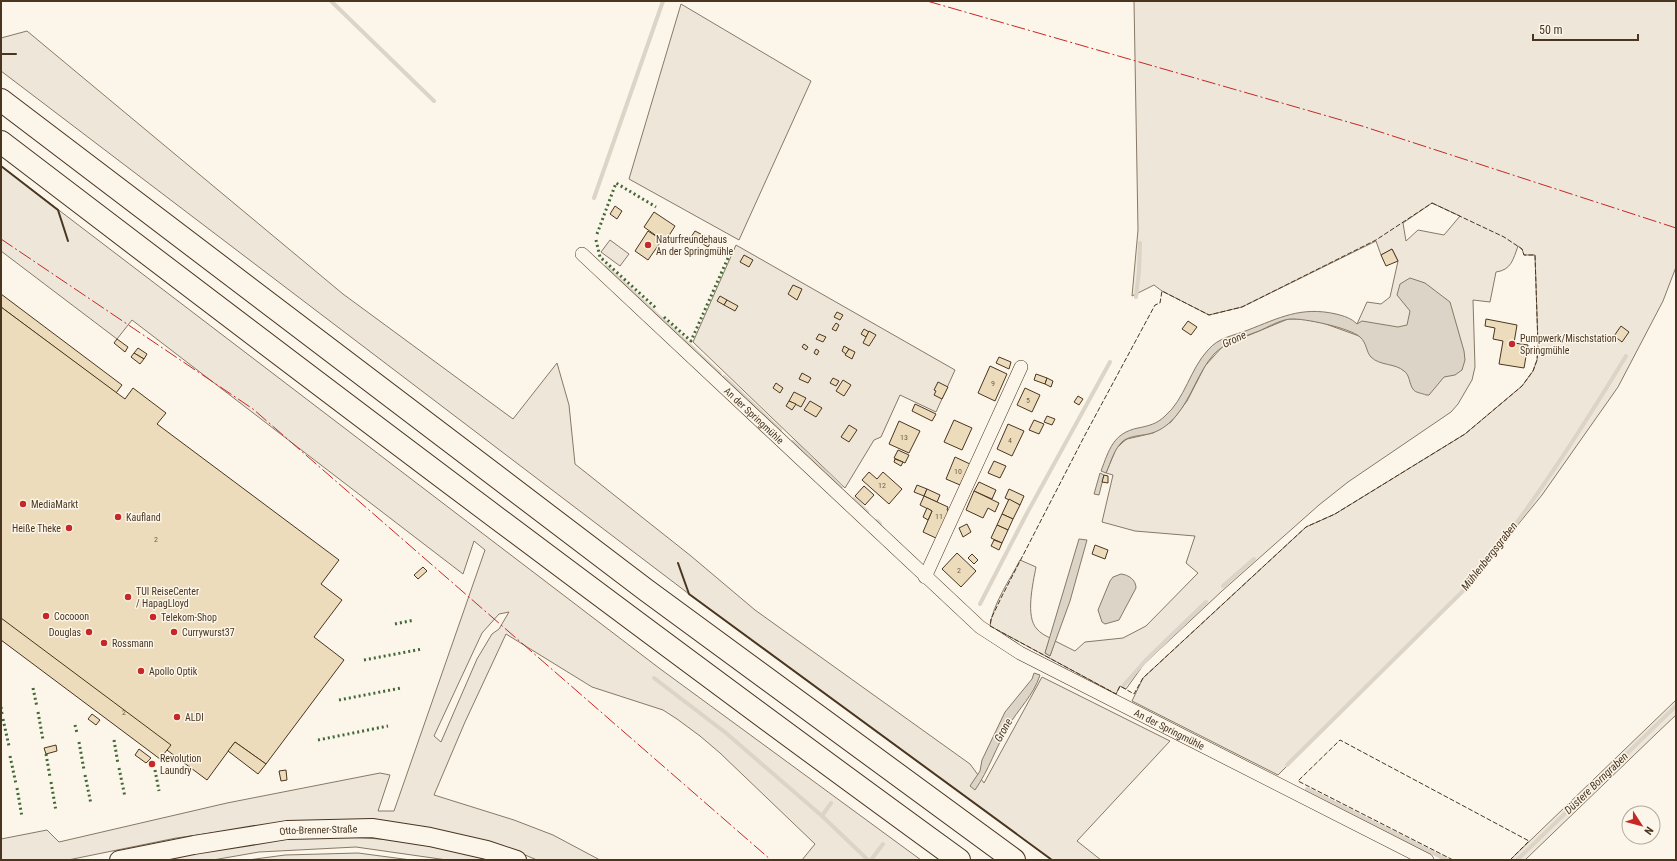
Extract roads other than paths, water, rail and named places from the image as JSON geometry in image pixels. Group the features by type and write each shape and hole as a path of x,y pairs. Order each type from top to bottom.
{"highway":[{"path":"1,100 639,585 1014,860"},
{"path":"1,142 372,425 959,860"}],"main road":[{"name":"Otto-Brenner-Straße","path":"118,860 194,845 288,830 372,828 430,837 480,848 517,860"}],"street":[{"name":"An der Springmühle","path":"582,254 980,627 1020,653 1427,860"},
{"path":"925,577 1021,367"}],"water":[{"name":"Grone","path":"1410,278 1425,283 1450,302 1464,351 1465,360 1462,370 1455,375 1444,377 1429,395 1415,391 1406,373 1400,368 1379,362 1371,357 1362,339 1355,334 1347,330 1316,322 1290,319 1278,322 1235,340 1214,354 1208,361 1182,409 1174,419 1156,432 1123,441 1115,452 1106,473 1101,471 1110,449 1117,438 1130,430 1156,423 1172,409 1183,393 1196,366 1208,350 1217,342 1226,337 1290,314 1312,311 1345,316 1357,324 1362,321 1398,327 1407,325 1410,311 1397,295 1400,284"},
{"path":"1100,473 1104,475 1099,495 1094,494"},
{"path":"1079,539 1087,540 1070,601 1050,656 1045,653"},
{"path":"1121,574 1132,578 1136,588 1119,620 1105,624 1102,622 1098,610 1110,581 1113,577"},
{"name":"Grone","path":"1034,673 1040,675 1034,689 1008,727 975,790 970,786 980,771 982,760 1005,712 1032,679"}],"waterway":[{"path":"331,1 434,101"},
{"path":"594,198 663,1"},
{"path":"1136,297 1140,243"},
{"path":"606,267 720,374"},
{"name":"Mühlenbergsgraben","path":"1287,765 1468,586 1511,531 1551,474 1626,356"},
{"path":"980,604 1026,515 1110,362"},
{"path":"724,377 780,430"},
{"path":"793,442 841,487"},
{"path":"854,499 867,512"},
{"path":"877,521 880,524"},
{"path":"1223,586 1254,559"},
{"path":"1124,685 1146,660 1206,602"},
{"path":"654,678 726,733 822,816 868,860"},
{"name":"Düstere Borngraben","path":"1517,860 1676,706"},
{"name":"Düstere Borngraben","path":"1307,789 1447,860"},
{"path":"822,816 831,803"},
{"path":"871,860 883,844"}],"place":[{"name":"Naturfreundehaus An der Springmühle","path":"648,245"},
{"name":"Pumpwerk/Mischstation Springmühle","path":"1512,344"},
{"name":"MediaMarkt","path":"23,504"},
{"name":"Kaufland","path":"118,517"},
{"name":"Heiße Theke","path":"69,528"},
{"name":"TUI ReiseCenter / HapagLloyd","path":"128,597"},
{"name":"Cocooon","path":"46,616"},
{"name":"Telekom-Shop","path":"153,617"},
{"name":"Douglas","path":"89,632"},
{"name":"Currywurst37","path":"174,632"},
{"name":"Rossmann","path":"104,643"},
{"name":"Apollo Optik","path":"141,671"},
{"name":"ALDI","path":"177,717"},
{"name":"Revolution Laundry","path":"152,764"}]}
